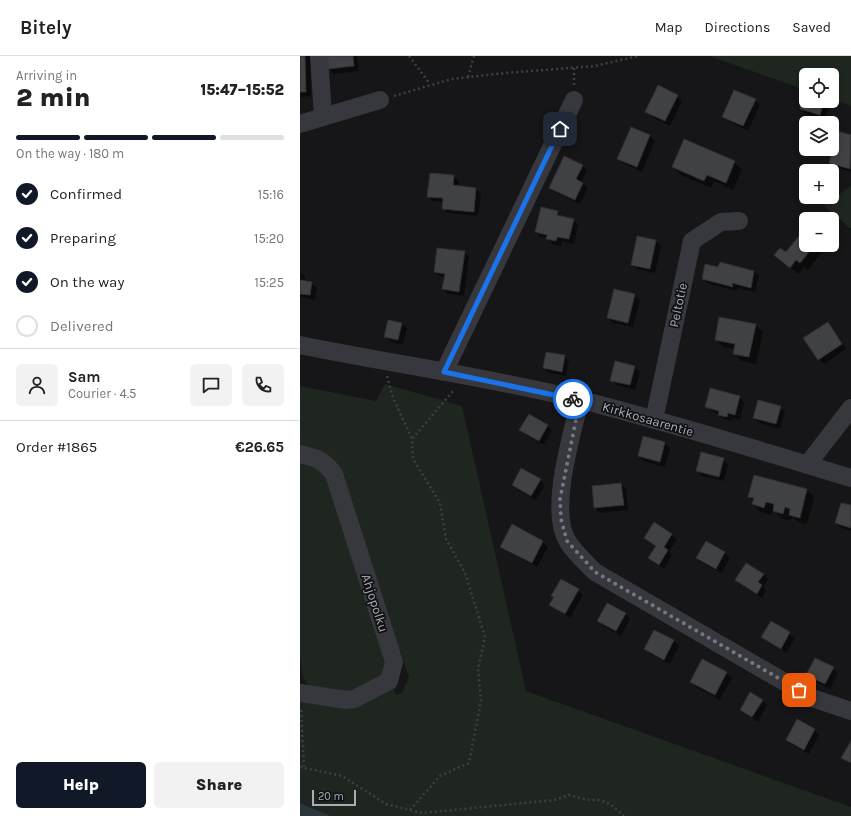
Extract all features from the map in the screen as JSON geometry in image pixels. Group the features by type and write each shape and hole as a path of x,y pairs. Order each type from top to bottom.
{"street":[{"path":"319,56 323,116"},
{"path":"300,124 380,100"},
{"path":"444,372 574,100"},
{"name":"Peltotie","path":"654,420 692,241 721,222 739,221"},
{"name":"Kirkkosaarentie","path":"300,345 384,362 466,376 580,400 654,420 851,478"},
{"path":"580,400 560,499 561,519 567,541 579,556 595,572 812,698 851,711"},
{"path":"807,465 851,408"},
{"name":"Ahjopolku","path":"300,454 316,458 326,463 334,474 394,662 389,681 354,700 346,700 300,691"}],"path":[{"path":"410,56 430,84"},
{"path":"468,77 474,56"},
{"path":"380,100 430,84 468,77 596,66 638,56"},
{"path":"384,362 393,398 412,439 413,459 440,503 446,539 465,573 485,637 478,669 481,701 469,763 440,776 410,810"},
{"path":"412,439 466,376"},
{"path":"300,691 304,767"},
{"path":"300,767 342,776 386,804 422,813 555,800 570,795 587,800 599,800 610,804 624,816"}],"shaded area":[{"path":"709,56 851,56 851,106 839,102 839,68 799,68 799,88"},
{"path":"851,186 851,228 839,219 839,212 831,212 823,205 839,204 839,194"},
{"path":"385,384 462,406 526,691 851,807 851,816 331,816 300,803 300,697 392,685 396,695 402,693 409,677 338,475 300,447 300,386 376,401"},
{"path":"300,458 329,472 388,659 386,676 347,696 310,688 303,678 300,657"},
{"path":"300,803 331,816 300,816"}],"building":[{"path":"300,56 305,56 306,92 300,92"},
{"path":"327,56 353,56 354,66 328,69"},
{"path":"658,85 678,95 665,121 645,112"},
{"path":"734,90 756,99 743,126 722,117"},
{"path":"800,108 822,108 820,115"},
{"path":"631,127 650,135 637,167 617,159"},
{"path":"839,132 851,135 850,169 839,166 839,164 829,163 831,156 839,156"},
{"path":"684,139 735,161 726,183 707,175 704,181 672,167"},
{"path":"564,156 583,165 576,179 583,183 575,200 549,188"},
{"path":"430,173 454,175 453,185 476,188 474,212 442,209 443,198 427,197"},
{"path":"541,207 558,211 557,215 574,219 569,239 557,237 556,241 546,239 547,235 535,232"},
{"path":"637,236 656,240 650,269 631,265"},
{"path":"799,236 799,252 809,252 800,263 796,260 790,268 774,255 780,248 786,252"},
{"path":"437,248 465,251 459,292 442,289 445,274 434,272"},
{"path":"720,262 754,271 751,288 732,283 733,287 702,279 705,264 718,267"},
{"path":"300,280 312,282 310,295 300,294"},
{"path":"614,289 635,294 628,323 607,318"},
{"path":"719,317 756,324 749,357 733,354 735,344 715,340"},
{"path":"388,320 402,323 398,340 384,337"},
{"path":"828,322 842,344 818,360 803,338"},
{"path":"546,352 565,355 562,372 543,368"},
{"path":"615,361 635,366 630,385 610,381"},
{"path":"710,388 740,396 735,415 728,413 727,417 718,415 719,411 705,407"},
{"path":"758,400 781,406 776,424 753,418"},
{"path":"529,414 548,425 539,441 519,430"},
{"path":"643,436 665,442 660,462 638,456"},
{"path":"701,452 724,458 719,477 696,471"},
{"path":"521,468 541,479 531,496 512,485"},
{"path":"754,475 807,489 800,518 789,515 790,509 785,507 783,514 773,511 774,504 766,502 764,508 752,504 754,498 748,497"},
{"path":"621,483 624,505 594,508 592,486"},
{"path":"841,503 851,505 851,528 835,523"},
{"path":"654,522 672,534 664,547 668,550 659,565 648,558 656,546 644,538"},
{"path":"512,524 543,541 532,563 500,547"},
{"path":"706,541 725,552 716,569 696,558"},
{"path":"746,563 764,574 758,582 762,585 757,594 735,580"},
{"path":"561,579 579,589 565,614 549,605 554,597 551,596"},
{"path":"607,603 626,613 616,631 597,621"},
{"path":"771,621 790,632 781,649 761,637"},
{"path":"654,630 674,640 664,660 644,649"},
{"path":"815,658 834,667 825,684 806,675"},
{"path":"702,659 727,672 715,695 690,682"},
{"path":"750,692 763,700 752,717 740,710"},
{"path":"797,719 815,729 804,750 786,740"},
{"path":"851,741 851,763 841,758"}],"way so far":[{"path":"573,399 580,400 566,462 560,499 561,519 567,541 595,572 799,690"}],"route":[{"path":"560,129 444,372 573,399"}]}
